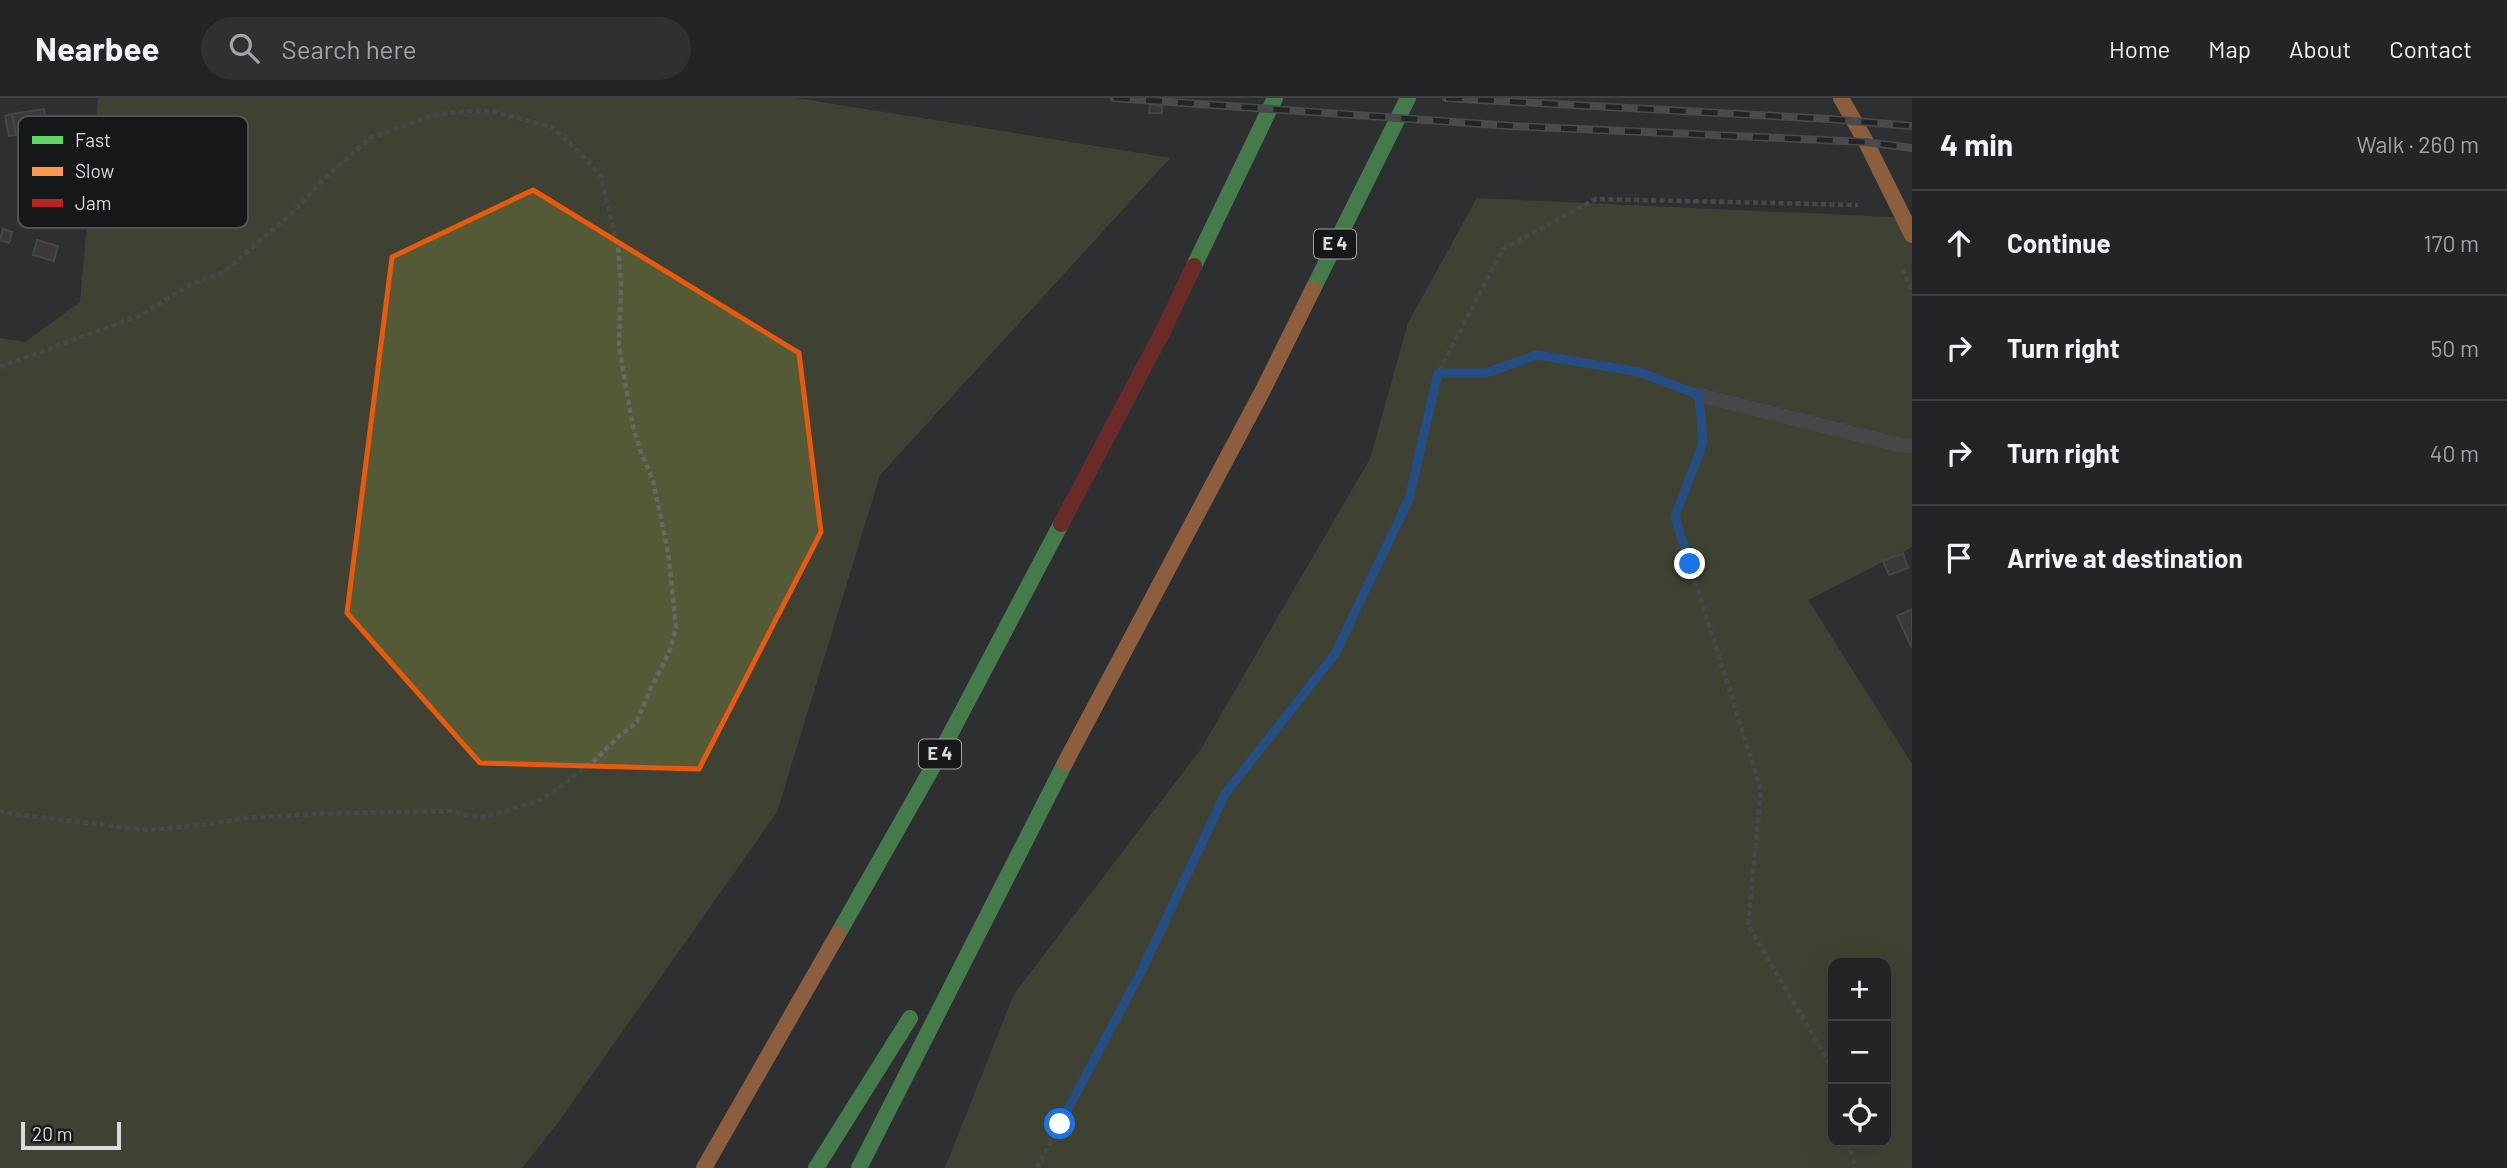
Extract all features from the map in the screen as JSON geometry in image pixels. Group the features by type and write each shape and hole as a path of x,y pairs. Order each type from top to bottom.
{"main road":[{"name":"E 4","path":"704,1168 935,763 1162,333 1275,98"},
{"name":"E 4","path":"947,958 1042,807 1263,390 1408,98"},
{"path":"1841,98 1912,235"},
{"path":"859,1168 1042,807"},
{"path":"816,1168 918,1005"}],"lane":[{"path":"1699,395 1912,446"}],"path":[{"path":"0,367 141,314 191,284 224,272 291,214 322,181 370,138 434,115 468,111 491,111 552,127 581,153 601,177 618,247 621,284 619,347 632,422 653,481 668,552 676,627 670,650 636,723 596,759 536,802 480,817 451,811 312,814 244,818 147,830 0,811"},
{"path":"1037,1168 1142,970 1225,794 1335,654 1409,499 1438,373 1503,249 1596,199 1859,205"},
{"path":"1438,373 1486,373 1537,355 1639,372 1699,395 1703,443 1675,517 1761,790 1748,925 1828,1061"},
{"path":"1850,1147 1856,1168"}],"highlighted area":[{"path":"533,190 799,353 821,532 699,769 480,763 347,613 392,257"}],"green space":[{"path":"98,98 796,98 1170,158 880,475 777,812 560,1120 522,1168 0,1168 0,338 25,342 80,302 87,228 248,228 248,116 96,116"},
{"path":"1477,198 1912,218 1912,547 1808,600 1912,764 1912,1168 945,1168 1014,994 1201,749 1370,459 1408,323"}],"building":[{"path":"1150,104 1162,106 1162,113 1149,113"},
{"path":"44,109 45,116 18,116 16,135 12,114"},
{"path":"12,114 16,135 9,136 5,116"},
{"path":"3,229 12,232 9,243 0,240"},
{"path":"37,240 58,246 54,261 33,255"},
{"path":"1903,553 1908,568 1889,575 1883,561"},
{"path":"1912,609 1912,648 1897,616"}],"railway":[{"path":"1114,98 1512,126 1866,142 1912,148"},
{"path":"1446,98 1912,126"}],"traffic: fast":[{"path":"1194,266 1275,98"},
{"path":"1313,289 1408,98"},
{"path":"838,934 935,763 1061,524"},
{"path":"859,1168 1065,763"},
{"path":"816,1168 910,1018"}],"traffic: slow":[{"path":"1841,98 1912,235"},
{"path":"1065,763 1263,390 1313,289"},
{"path":"704,1168 838,934"}],"traffic: jam":[{"path":"1061,524 1162,333 1194,266"}],"route":[{"path":"1060,1124 1142,970 1225,794 1335,654 1409,499 1438,373 1486,373 1537,355 1639,372 1699,395 1703,443 1675,517 1690,564"}]}
